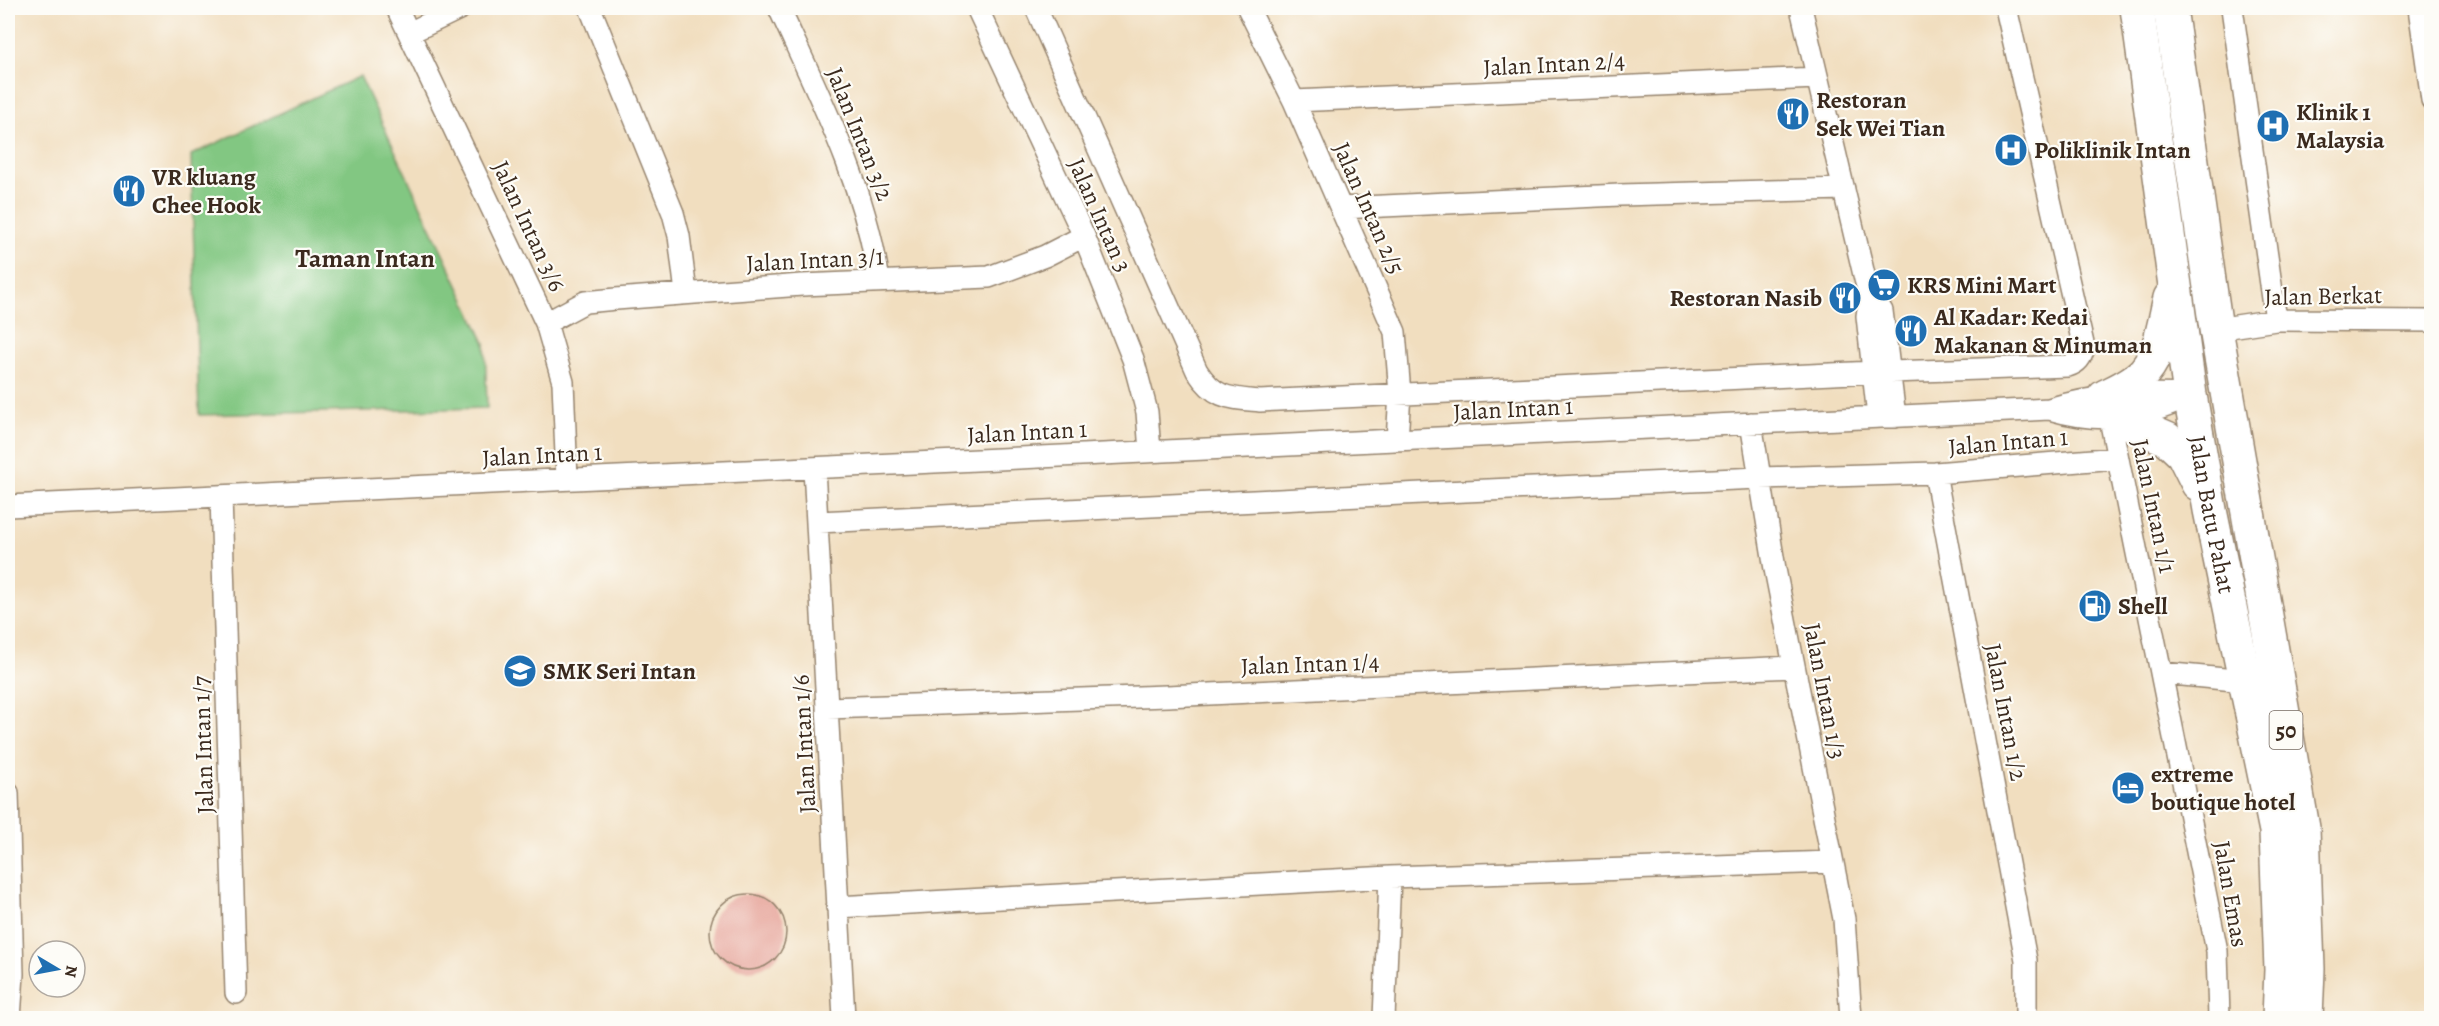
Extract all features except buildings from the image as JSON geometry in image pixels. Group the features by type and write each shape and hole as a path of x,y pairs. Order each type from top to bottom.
{"highway":[{"name":"Jalan Batu Pahat","path":"2137,8 2190,395 2210,510 2276,831 2281,970 2279,1018"},
{"name":"Jalan Batu Pahat","path":"2170,8 2215,325 2303,828 2308,969 2306,1018"},
{"path":"2175,279 2159,344 2145,371 2126,385 2111,411 2167,439 2182,454 2210,510"},
{"path":"2215,325 2190,395 2218,416 2235,445"}],"street":[{"name":"Jalan Intan 3/6","path":"398,8 546,323 563,382 567,479"},
{"path":"410,33 461,8"},
{"path":"590,8 673,213 679,236 686,292"},
{"name":"Jalan Intan 3/2","path":"779,8 827,114 860,197 874,247 879,282"},
{"name":"Jalan Intan 3","path":"977,8 1083,236 1133,359 1147,412 1150,452"},
{"name":"Jalan Intan 1","path":"1036,8 1197,371 1207,386 1225,397 1260,401 2075,364 2084,348 2006,8"},
{"name":"Jalan Intan 2/5","path":"1248,8 1294,101 1395,332 1400,394 1397,440"},
{"path":"1801,8 1870,296 1867,316 1882,372 1886,417"},
{"path":"2232,8 2276,320"},
{"path":"2419,8 2432,100"},
{"name":"Jalan Intan 2/4","path":"1294,101 1817,78"},
{"path":"1341,208 1620,195 1844,189"},
{"name":"Jalan Intan 3/1","path":"546,323 585,302 686,292 989,277 1045,256 1083,236"},
{"name":"Jalan Berkat","path":"2215,325 2276,320 2432,321"},
{"name":"Jalan Intan 1","path":"8,506 2049,409 2077,400 2111,411 2154,394 2190,395"},
{"name":"Jalan Intan 1/1","path":"2111,411 2117,458 2162,673"},
{"name":"Jalan Intan 1/3","path":"1750,423 1794,667 1844,919 1851,1018"},
{"name":"Jalan Intan 1","path":"818,522 1759,478 1935,473 2117,458"},
{"name":"Jalan Intan 1/6","path":"814,468 844,1018"},
{"name":"Jalan Intan 1/2","path":"1935,473 2026,960 2026,1018"},
{"name":"Jalan Intan 1/7","path":"221,496 236,993"},
{"name":"Jalan Intan 1/4","path":"828,708 1213,694 1794,667"},
{"path":"2162,673 2245,681"},
{"name":"Jalan Emas","path":"2162,673 2217,951 2219,1018"},
{"path":"8,793 9,932 13,974 10,1018"},
{"path":"837,907 1390,877 1832,862"},
{"path":"1384,1018 1390,877"}],"green space":[{"path":"360,76 485,343 487,408 199,415 191,155"}],"place":[{"name":"Restoran Sek Wei Tian","path":"1793,114"},
{"name":"Klinik 1 Malaysia","path":"2273,126"},
{"name":"Poliklinik Intan","path":"2011,150"},
{"name":"VR kluang Chee Hook","path":"129,191"},
{"name":"KRS Mini Mart","path":"1884,285"},
{"name":"Restoran Nasib","path":"1845,298"},
{"name":"Al Kadar: Kedai Makanan & Minuman","path":"1911,331"},
{"name":"Shell","path":"2095,606"},
{"name":"SMK Seri Intan","path":"520,671"},
{"name":"extreme boutique hotel","path":"2128,788"}],"district":[{"name":"Taman Intan","path":"365,258"}]}
